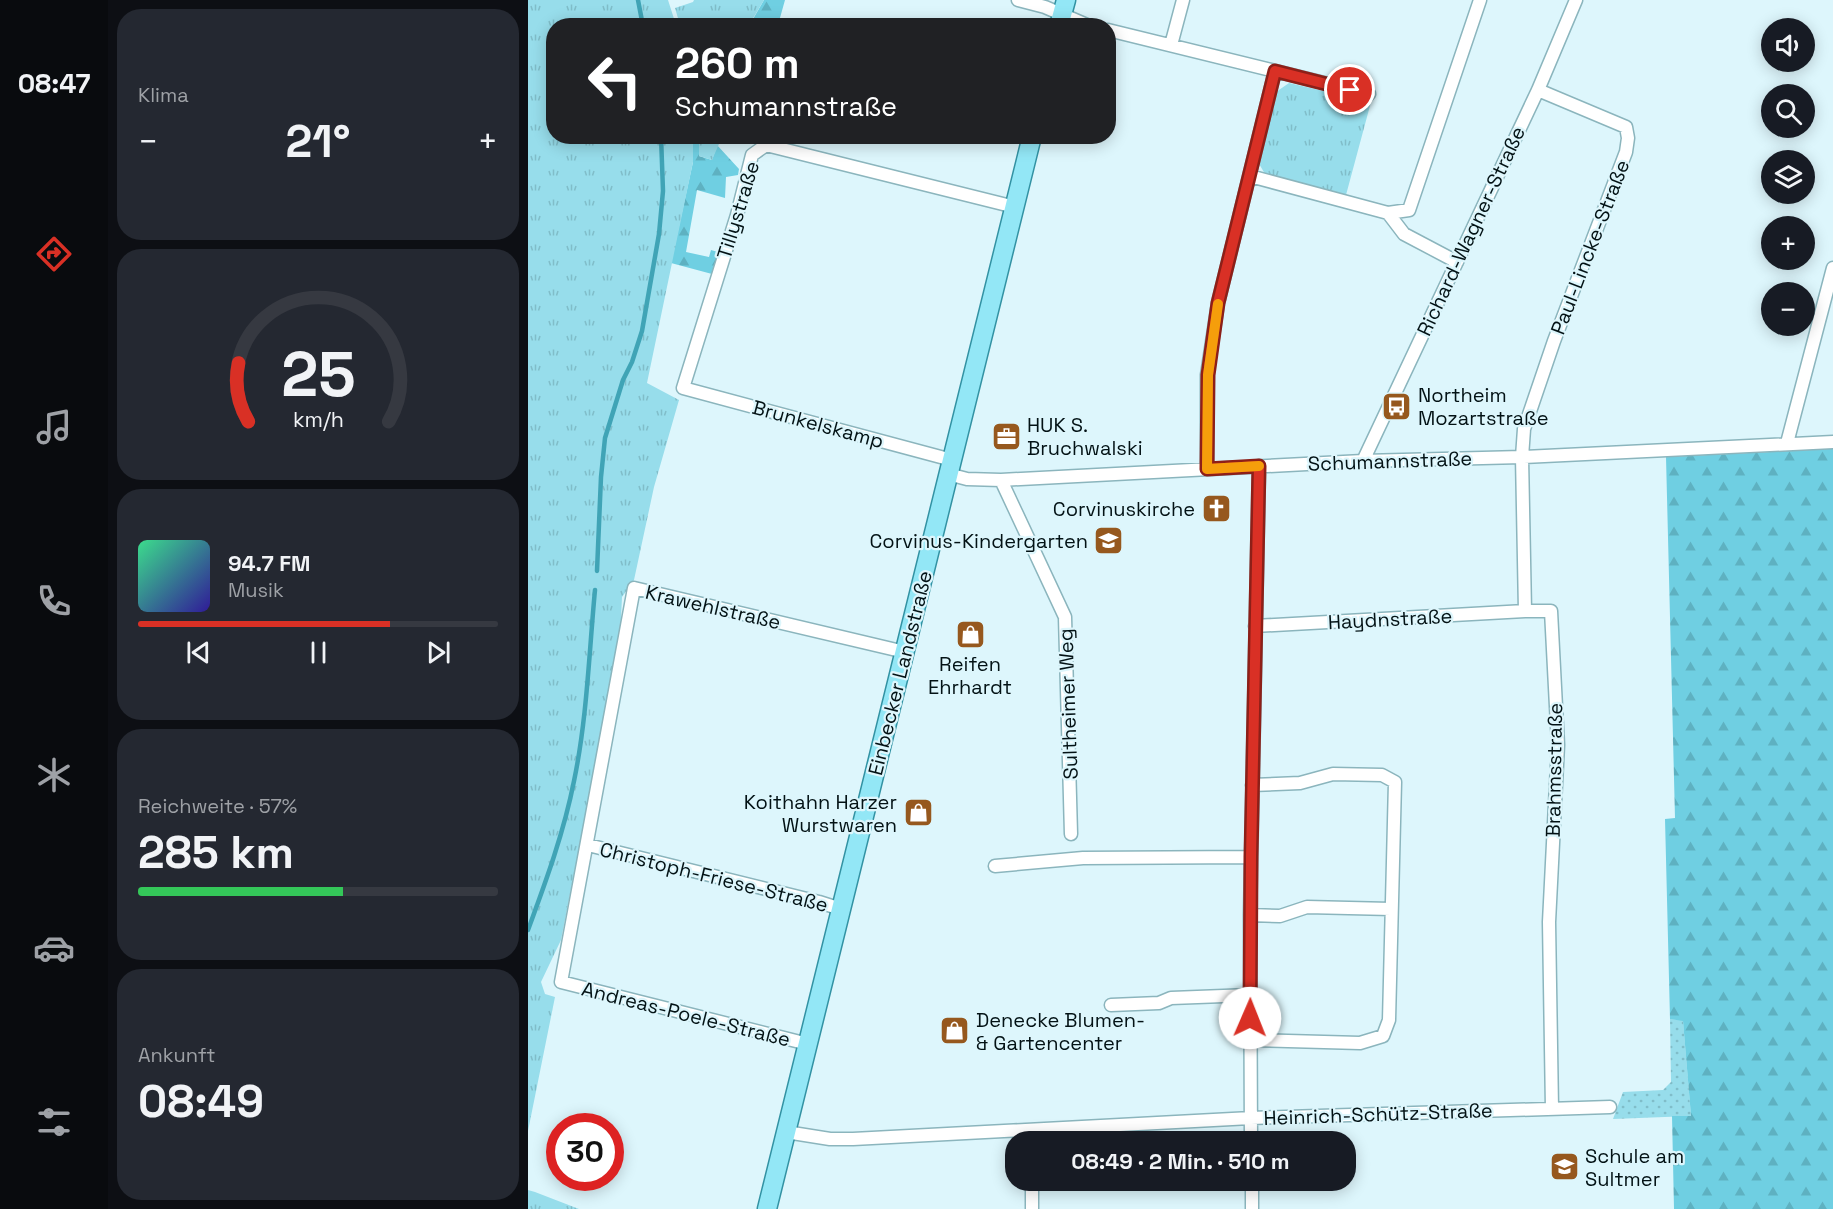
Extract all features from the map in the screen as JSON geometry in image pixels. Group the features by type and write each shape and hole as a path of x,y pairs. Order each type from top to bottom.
{"main road":[{"name":"Einbecker Landstraße","path":"767,1209 1030,144"}],"street":[{"path":"1018,0 1062,13"},
{"path":"1171,45 1183,0"},
{"path":"1250,176 1388,213 1409,210 1480,0"},
{"name":"Richard-Wagner-Straße","path":"1363,461 1538,90 1576,0"},
{"path":"1116,32 1369,94"},
{"path":"1207,469 1208,375 1218,303 1275,71"},
{"name":"Paul-Lincke-Straße","path":"1522,457 1524,429 1554,341 1626,152 1628,138 1626,127 1538,90"},
{"name":"Tillystraße","path":"683,388 737,215 752,155 766,145 1015,207"},
{"path":"1388,213 1404,234 1457,262"},
{"path":"1787,444 1833,268"},
{"name":"Brunkelskamp","path":"683,388 950,467"},
{"name":"Schumannstraße","path":"950,467 967,479 1001,480 1363,461 1522,457 1833,442"},
{"path":"1522,457 1525,611"},
{"path":"1251,1131 1250,915 1259,466"},
{"name":"Sultheimer Weg","path":"1001,480 1065,617 1071,834"},
{"name":"Krawehlstraße","path":"588,845 634,588 904,652"},
{"name":"Haydnstraße","path":"1256,627 1525,611"},
{"name":"Brahmsstraße","path":"1525,611 1551,611 1552,622 1558,745 1549,922 1552,1109"},
{"path":"1250,1040 1360,1043 1383,1036 1389,1020 1395,782 1382,775 1333,774 1300,783 1252,785"},
{"name":"Christoph-Friese-Straße","path":"588,845 841,909"},
{"name":"Andreas-Poele-Straße","path":"588,845 561,982 808,1044"},
{"path":"995,866 1083,858 1251,857"},
{"path":"1250,915 1280,916 1307,907 1391,909"},
{"path":"1111,1005 1159,1003 1171,998 1250,995"},
{"name":"Heinrich-Schütz-Straße","path":"1092,1131 1251,1118 1610,1107"},
{"name":"Heinrich-Schütz-Straße","path":"786,1131 830,1139 1005,1136"},
{"path":"1032,1191 1032,1209"},
{"path":"1252,1191 1252,1209"}],"green space":[{"path":"528,0 668,0 674,18 546,18 546,144 693,144 693,162 647,383 679,400 654,487 634,580 622,597 620,639 561,940 541,982 545,994 555,997 528,1131"},
{"path":"694,0 764,0 753,18 678,18 675,8"},
{"path":"764,0 785,0 780,18 754,18"},
{"path":"1289,83 1371,102 1346,195 1265,174 1258,162 1276,92"},
{"path":"693,144 699,144 699,156 712,160 717,145 739,169 738,175 726,177 725,198 697,190 686,252 709,257 711,250 718,252 712,274 671,263 693,162"},
{"path":"699,144 719,144 712,160 699,156"},
{"path":"1829,435 1833,435 1833,1209 1674,1209 1672,1116 1691,1116 1683,1021 1670,1019 1665,819 1675,818 1666,457 1829,449"},
{"path":"1670,1019 1683,1020 1691,1116 1613,1119 1623,1092 1663,1090 1671,1082"},
{"path":"528,1190 535,1192 579,1209 528,1209"}],"waterway":[{"path":"638,0 641,18"},
{"path":"597,571 605,438 623,380 632,362 642,331 659,234 663,191 661,144"},
{"path":"528,930 560,838 574,781 585,710 595,590"}],"slow traffic":[{"path":"1218,304 1208,375 1207,469 1259,466"}],"place":[{"name":"Northeim Mozartstraße","path":"1397,407"},
{"name":"HUK S. Bruchwalski","path":"1006,437"},
{"name":"Corvinuskirche","path":"1216,509"},
{"name":"Corvinus-Kindergarten","path":"1109,541"},
{"name":"Reifen Ehrhardt","path":"970,634"},
{"name":"Koithahn Harzer Wurstwaren","path":"918,813"},
{"name":"Denecke Blumen- & Gartencenter","path":"955,1031"},
{"name":"Schule am Sultmer","path":"1564,1167"}],"route":[{"path":"1250,1018 1259,466 1207,469 1208,375 1218,303 1275,71 1350,90"}]}
